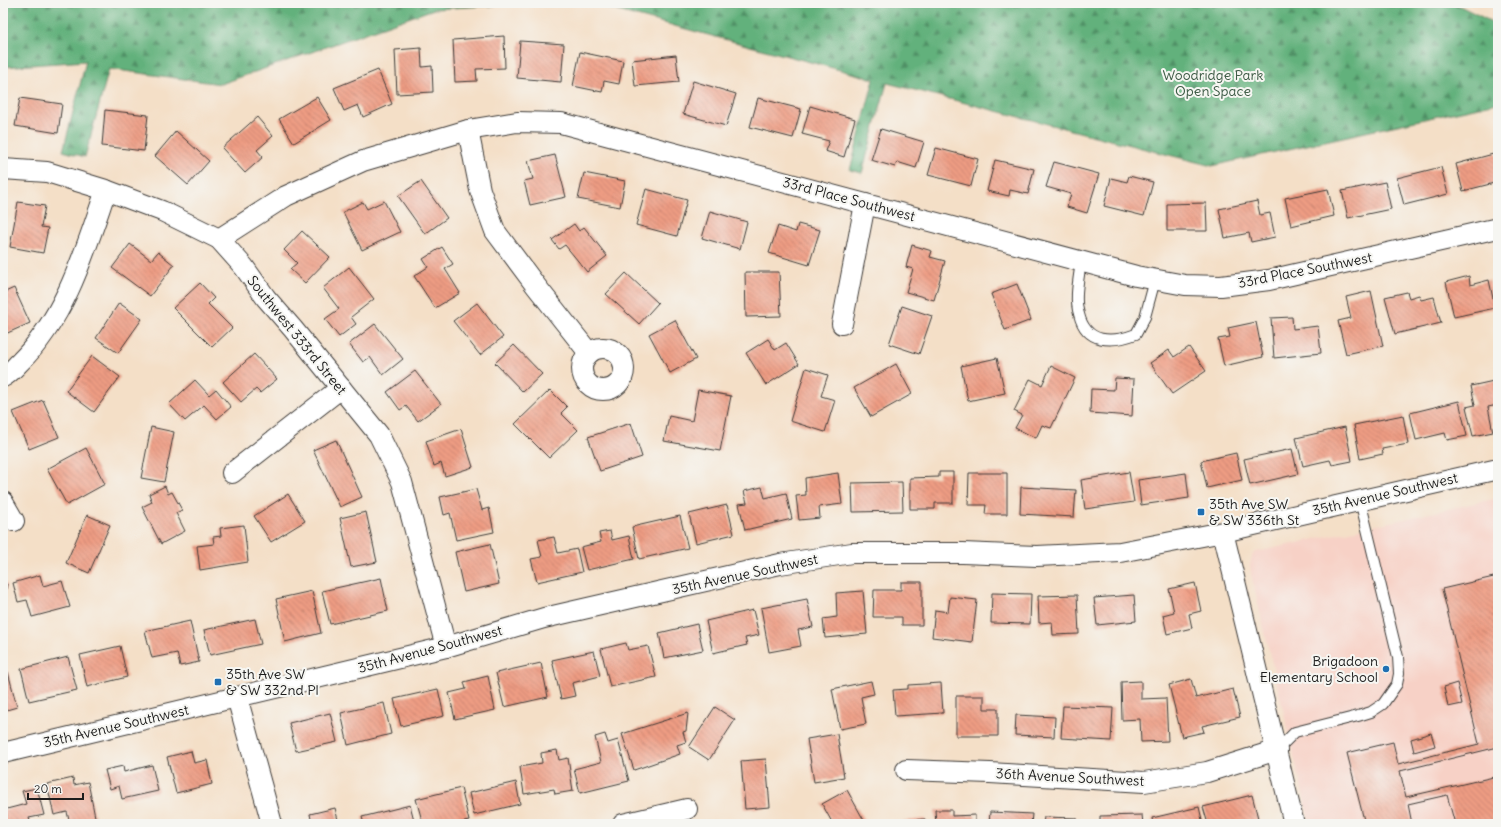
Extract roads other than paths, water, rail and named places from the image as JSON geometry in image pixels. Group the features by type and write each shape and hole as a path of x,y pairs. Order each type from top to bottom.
{"street":[{"name":"33rd Place Southwest","path":"219,239 286,196 363,161 468,130 518,122 561,123 646,144 1136,276 1185,285 1221,286 1269,280 1498,228"},
{"path":"468,130 480,190 495,231 589,353"},
{"name":"Southwest 333rd Street","path":"3,168 46,172 106,190 162,211 219,239 379,435 402,482 446,647"},
{"path":"3,377 34,348 56,314 79,266 106,190"},
{"path":"842,324 865,204"},
{"path":"232,473 341,388"},
{"name":"35th Avenue Southwest","path":"3,753 446,647 544,618 780,564 852,553 963,553 1036,556 1120,552 1223,532 1498,469"},
{"path":"3,502 14,521"},
{"path":"1223,532 1294,824"},
{"path":"237,697 272,824"},
{"name":"36th Avenue Southwest","path":"906,770 990,773 1144,782 1207,772 1277,750"},
{"path":"623,824 688,809"}],"lane":[{"path":"1081,261 1078,293 1079,314 1086,330 1094,337 1108,340 1123,339 1136,334 1145,317 1155,280"},
{"path":"1277,750 1295,732 1371,712 1383,704 1397,684 1399,674 1398,656 1360,500"}],"place":[{"name":"35th Ave SW & SW 336th St","path":"1201,512"},
{"name":"Brigadoon Elementary School","path":"1386,669"},
{"name":"35th Ave SW & SW 332nd Pl","path":"218,682"}],"park label":[{"name":"Woodridge Park Open Space","path":"1213,84"}]}
